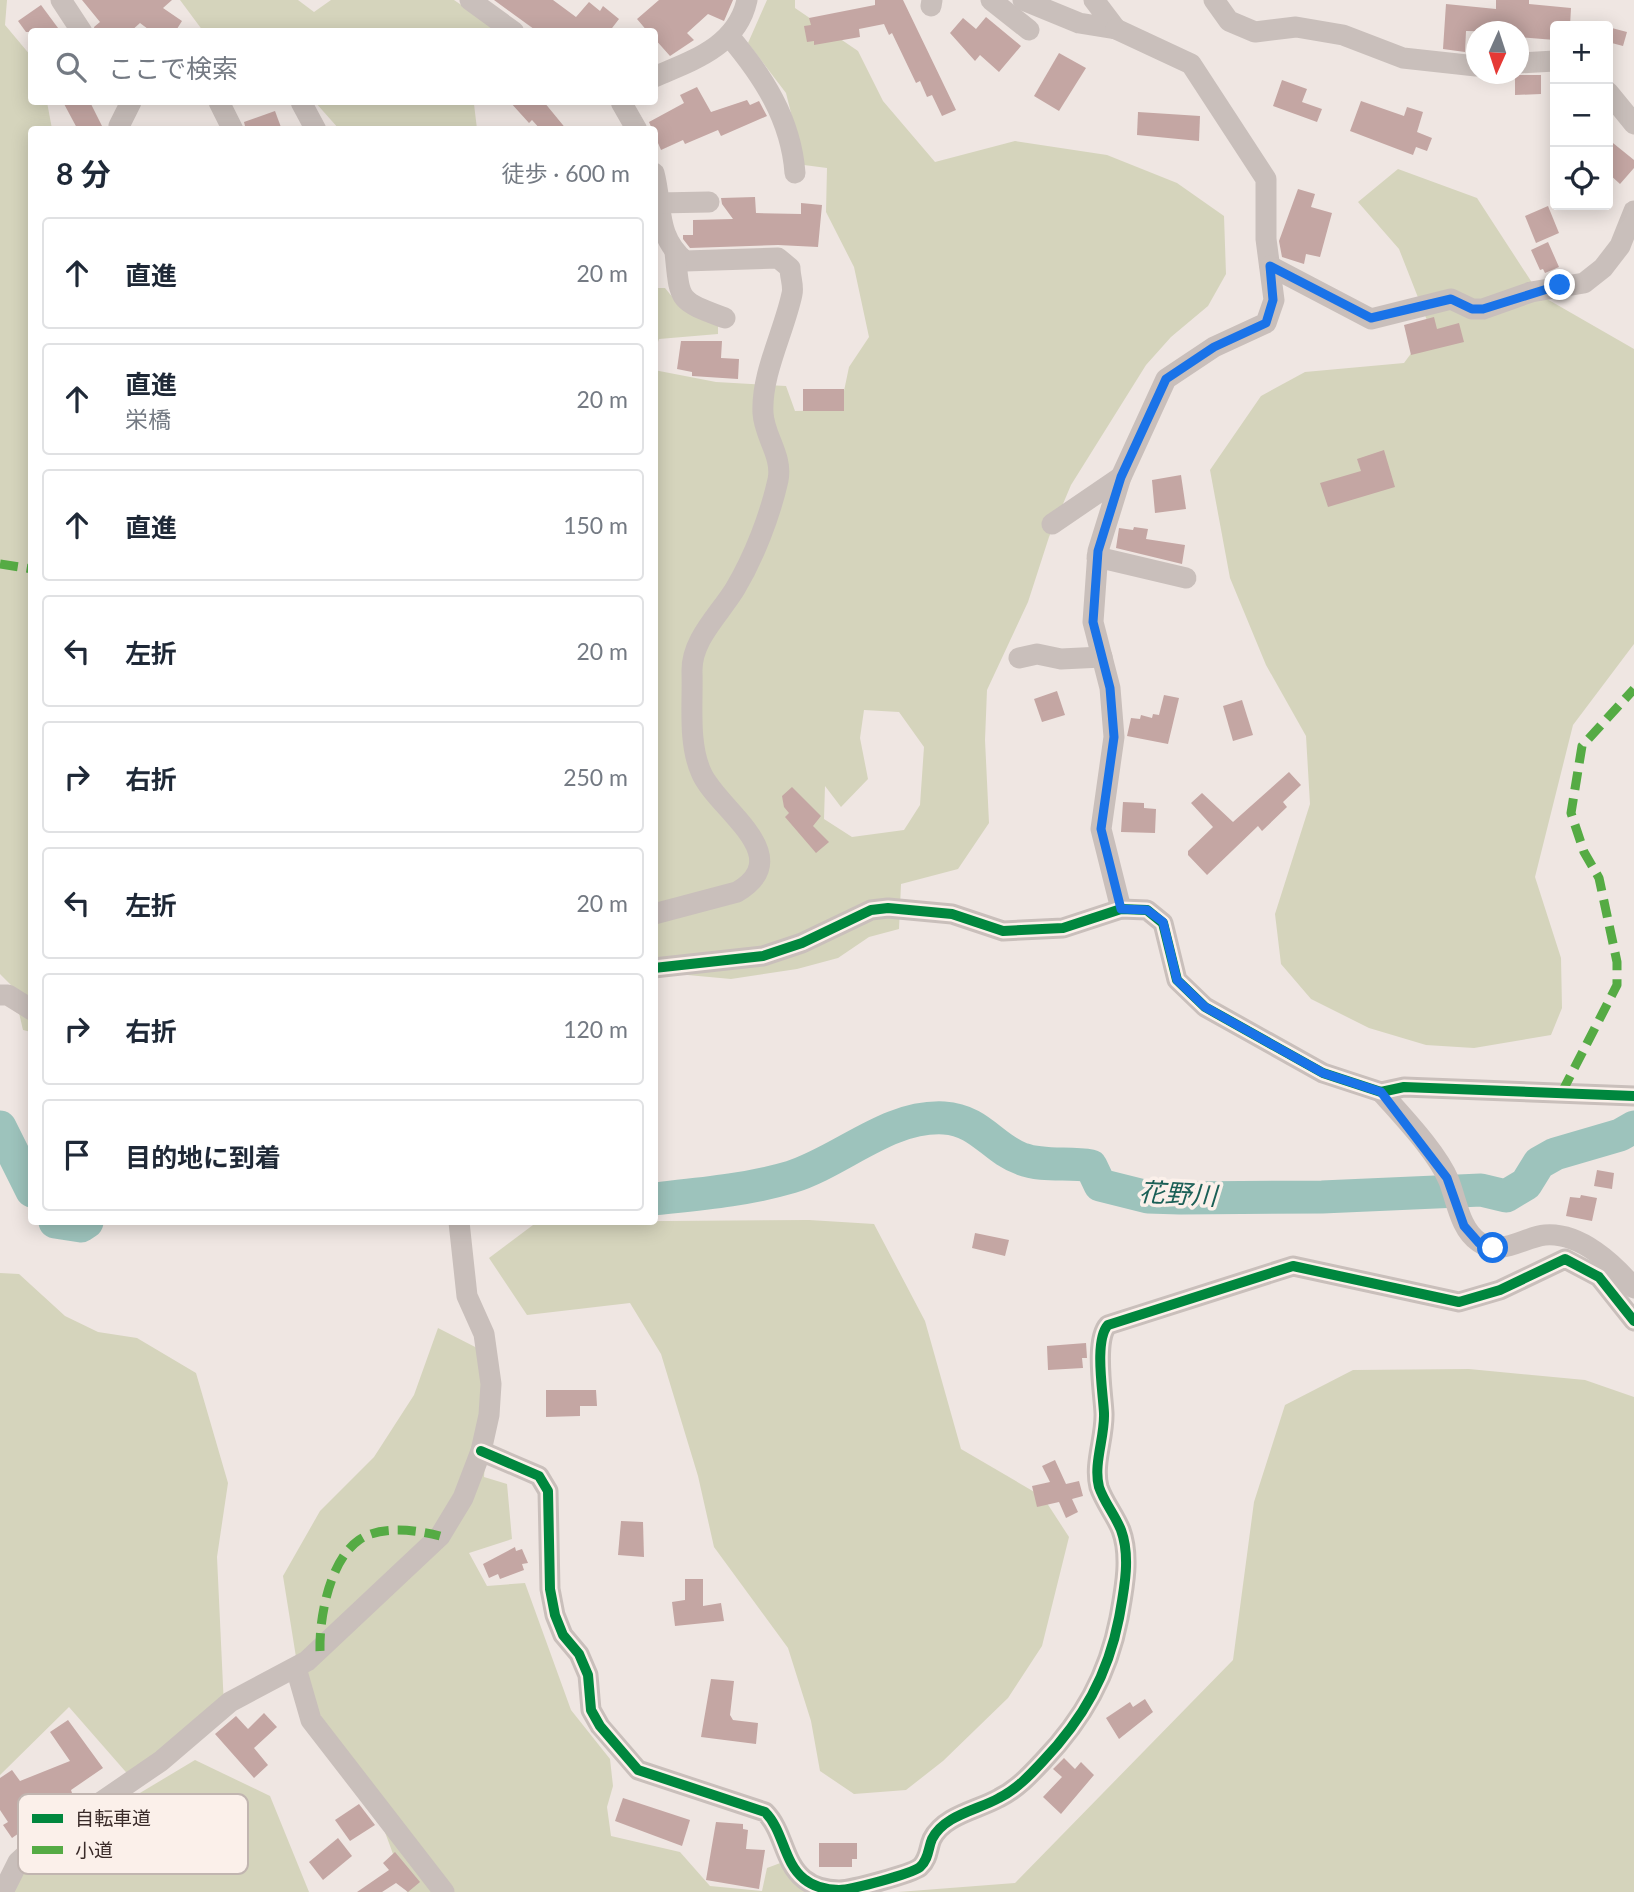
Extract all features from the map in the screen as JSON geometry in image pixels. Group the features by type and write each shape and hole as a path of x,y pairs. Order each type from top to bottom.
{"street":[{"path":"61,0 79,28"},
{"path":"470,0 508,28"},
{"path":"658,75 703,56 723,44 744,14 747,0"},
{"path":"991,0 1029,30"},
{"path":"1023,0 1079,23 1116,29 1191,64 1221,106 1266,179 1266,239 1273,300 1266,323 1214,347 1166,379 1121,477 1097,557 1093,622 1110,688 1114,737 1101,829 1121,909"},
{"path":"1094,0 1116,29"},
{"path":"1214,0 1229,21 1255,32 1296,27 1343,35 1404,58 1466,65"},
{"path":"729,36 760,73 774,102 793,144 795,173"},
{"path":"1529,62 1550,61"},
{"path":"1613,98 1634,124"},
{"path":"119,126 129,105"},
{"path":"220,105 231,126"},
{"path":"303,105 314,126"},
{"path":"623,105 635,126"},
{"path":"658,210 709,202"},
{"path":"1270,266 1371,318 1451,299 1472,309 1483,309 1541,289 1584,283 1603,268 1620,246 1634,211"},
{"path":"658,213 668,243 685,261 696,263 784,260 790,268 793,291 768,379 763,414 776,453 779,477 759,536 736,587 701,638 692,664 693,748 701,774 757,843 759,866 748,886 658,913"},
{"path":"675,252 679,292 688,304 725,318"},
{"path":"1052,524 1121,477"},
{"path":"1097,557 1186,578"},
{"path":"1018,658 1037,654 1061,659 1102,657"},
{"path":"658,968 763,956 802,943 871,910 888,908 952,914 1003,931 1063,928 1121,909 1147,910 1163,922 1177,980 1205,1007 1323,1073 1381,1092 1404,1087 1627,1096"},
{"path":"0,995 8,995 28,1008"},
{"path":"1381,1092 1447,1178 1470,1233 1479,1243 1493,1248 1545,1235 1562,1236 1584,1244 1619,1270 1634,1288"},
{"path":"113,1794 161,1761 230,1702 296,1668 320,1651 440,1536 463,1498 481,1451 489,1415 491,1384 484,1334 467,1296 459,1225"},
{"path":"481,1451 538,1476 548,1491 550,1589 555,1615 563,1635 579,1654 588,1675 591,1710 600,1726 638,1770 765,1812 777,1824 789,1861 802,1878 817,1888 841,1891 919,1868 929,1854 932,1840 938,1832 950,1821 1000,1798 1021,1784 1066,1737 1092,1698 1108,1662 1119,1618 1126,1549 1121,1530 1099,1486 1105,1420 1100,1342 1108,1325 1293,1266 1459,1302 1500,1290 1565,1259 1599,1277 1634,1321"},
{"path":"296,1668 311,1720 444,1892"},
{"path":"4,1892 18,1862"}],"green space":[{"path":"0,0 7,0 5,25 28,52 28,105 48,105 51,126 28,126 28,1031 23,1030 13,987 0,974"},
{"path":"180,0 298,0 314,12 331,0 454,0 496,28 201,28"},
{"path":"767,0 795,0 795,8 858,51 883,101 935,162 1015,141 1107,155 1177,183 1224,216 1226,274 1208,306 1171,337 1146,365 1071,485 1049,537 1028,602 987,690 985,740 989,823 958,869 901,884 899,929 869,937 838,958 797,969 731,979 658,972 658,371 716,382 786,386 795,411 840,410 849,367 869,337 854,267 826,212 827,168 804,165 786,93 748,43","holes":["864,710 899,712 924,747 920,805 904,830 852,837 824,819 825,786 841,807 868,779 860,738"]},
{"path":"318,105 474,105 477,126 336,126"},
{"path":"1398,169 1477,198 1540,295 1634,349 1634,644 1573,725 1535,877 1561,958 1562,1008 1551,1035 1474,1048 1426,1045 1369,1028 1311,999 1281,964 1275,914 1310,804 1306,736 1266,665 1230,578 1210,470 1261,396 1305,372 1404,363 1430,328 1399,249 1358,202"},
{"path":"658,288 665,288 683,310 718,316 718,334 659,339 658,342"},
{"path":"809,1220 874,1224 925,1321 961,1449 1043,1497 1069,1537 1042,1646 1008,1698 943,1761 906,1790 854,1794 820,1771 811,1721 788,1648 714,1547 698,1476 661,1354 630,1303 527,1315 489,1258 533,1225 658,1225 658,1221"},
{"path":"0,1273 19,1274 65,1316 98,1332 137,1338 196,1373 228,1483 217,1557 224,1707 132,1779 69,1707 0,1775"},
{"path":"438,1328 483,1351 489,1396 484,1477 507,1484 512,1539 469,1553 487,1586 525,1583 571,1710 610,1759 613,1786 607,1807 611,1836 680,1852 710,1886 762,1891 767,1868 783,1862 812,1892 407,1892 375,1805 300,1682 283,1576 320,1511 374,1457 414,1395"},
{"path":"1469,1369 1585,1380 1634,1397 1634,1892 898,1892 1015,1883 1233,1660 1254,1502 1285,1405 1353,1370"},
{"path":"195,1760 270,1796 309,1892 6,1892 8,1872 18,1866 18,1874 248,1874 248,1794 138,1794"}],"building":[{"path":"82,0 172,0 163,8 182,21 178,28 147,28 140,23 134,28 94,28 100,22"},
{"path":"494,0 553,0 576,17 589,2 600,11 603,6 619,19 612,28 532,28"},
{"path":"659,0 733,0 724,21 708,14 687,33 694,40 670,56 658,42 658,28 645,28 637,19"},
{"path":"875,0 903,0 956,110 942,116 932,95 927,97 920,81 916,83 892,33 889,35 884,24 859,29 860,37 814,45 814,41 807,42 804,26 811,25 809,18 875,5"},
{"path":"1496,0 1529,0 1529,4 1571,8 1570,21 1550,21 1550,40 1529,38 1529,21 1466,21 1465,52 1443,49 1446,4 1496,9"},
{"path":"41,5 58,28 28,28 26,32 18,21"},
{"path":"986,17 1021,46 999,72 980,55 975,61 950,33 963,18 976,29"},
{"path":"1613,28 1627,32 1623,46 1613,43"},
{"path":"1059,53 1086,68 1059,111 1034,96"},
{"path":"1529,75 1541,75 1541,94 1515,95 1515,84 1529,84"},
{"path":"1282,80 1307,89 1302,102 1322,109 1317,122 1273,106"},
{"path":"697,87 711,112 747,100 750,105 759,101 767,116 721,136 718,130 685,144 683,140 661,150 658,143 658,126 651,126 649,122 684,103 680,95"},
{"path":"1361,101 1404,116 1407,107 1423,112 1417,132 1432,138 1427,151 1416,147 1413,155 1350,131"},
{"path":"65,105 92,105 102,126 76,126"},
{"path":"513,105 546,105 564,126 537,126 532,120 529,123"},
{"path":"275,111 281,126 245,126 244,122"},
{"path":"1138,112 1200,116 1199,141 1137,135"},
{"path":"1613,143 1634,160 1634,168 1620,184 1613,178"},
{"path":"1298,189 1315,194 1311,207 1332,213 1320,257 1306,254 1304,264 1282,257 1279,241"},
{"path":"755,197 756,213 801,214 801,203 822,205 818,247 778,245 690,248 683,239 683,235 693,235 693,220 733,219 722,204 721,198"},
{"path":"1548,206 1559,233 1536,243 1525,216"},
{"path":"1548,242 1559,267 1545,273 1543,269 1540,270 1531,250"},
{"path":"1434,317 1437,329 1459,323 1464,342 1411,355 1404,325"},
{"path":"681,341 722,341 721,358 739,359 738,379 692,376 692,372 677,369"},
{"path":"803,389 844,389 844,411 803,411"},
{"path":"1384,450 1395,487 1328,507 1320,483 1361,471 1357,459"},
{"path":"1181,475 1186,509 1155,513 1152,480"},
{"path":"1134,527 1148,529 1146,539 1185,545 1182,564 1116,548 1119,528 1133,530"},
{"path":"1057,691 1065,715 1042,722 1034,699"},
{"path":"1164,695 1179,698 1168,744 1127,736 1131,718 1140,719 1141,715 1152,718 1153,714 1159,715"},
{"path":"1242,700 1253,735 1233,741 1223,706"},
{"path":"1289,772 1301,785 1283,802 1287,807 1262,831 1258,826 1207,875 1188,855 1188,851 1213,827 1191,803 1202,793 1233,822"},
{"path":"792,787 821,816 813,826 829,842 816,853 785,817 789,813 784,807 782,796"},
{"path":"1123,802 1144,803 1144,808 1156,809 1155,833 1121,832"},
{"path":"1597,1170 1614,1173 1612,1189 1594,1186"},
{"path":"1581,1195 1597,1198 1592,1221 1566,1216 1570,1197 1580,1198"},
{"path":"975,1233 1009,1240 1005,1256 972,1248"},
{"path":"1086,1343 1087,1358 1082,1358 1083,1368 1048,1370 1047,1346"},
{"path":"546,1390 596,1390 597,1406 580,1406 580,1416 546,1417"},
{"path":"1055,1460 1066,1484 1079,1481 1083,1496 1072,1499 1078,1512 1066,1518 1059,1502 1037,1507 1032,1486 1050,1482 1042,1466"},
{"path":"621,1521 643,1522 644,1557 618,1555"},
{"path":"515,1547 516,1551 522,1549 528,1563 522,1564 524,1570 500,1579 498,1574 489,1578 483,1564"},
{"path":"685,1579 703,1579 703,1606 721,1603 724,1621 675,1626 672,1602 685,1600"},
{"path":"711,1679 734,1681 730,1715 733,1720 758,1723 756,1744 701,1737"},
{"path":"1145,1699 1153,1712 1119,1739 1106,1718 1130,1702 1133,1707"},
{"path":"264,1713 277,1727 254,1748 268,1765 254,1778 215,1734 236,1716 248,1729"},
{"path":"68,1720 103,1768 71,1790 72,1794 18,1794 18,1834 12,1838 3,1825 8,1822 0,1810 0,1778 12,1770 20,1781 70,1761 50,1732"},
{"path":"1064,1758 1075,1769 1081,1762 1094,1775 1061,1814 1043,1797 1062,1777 1053,1769"},
{"path":"623,1798 690,1820 682,1846 615,1821"},
{"path":"359,1804 375,1825 350,1841 335,1820"},
{"path":"716,1822 743,1824 743,1829 748,1830 746,1849 765,1850 759,1889 706,1880"},
{"path":"338,1838 352,1856 323,1880 309,1862"},
{"path":"819,1843 857,1843 857,1859 852,1859 852,1867 819,1867"},
{"path":"395,1852 420,1882 408,1892 396,1883 382,1892 357,1892 389,1870 383,1863"}],"waterway":[{"name":"花野川","path":"658,1199 740,1188 791,1177 829,1161 884,1131 923,1119 944,1118 967,1124 1022,1159 1047,1164 1091,1166 1100,1185 1148,1197 1180,1198 1322,1197 1481,1190 1506,1196 1526,1184 1539,1163 1555,1154 1620,1135 1634,1127"},
{"name":"花野川","path":"0,1127 28,1183"},
{"name":"花野川","path":"74,1225 82,1225"}],"marked path":[{"path":"0,564 28,568"},
{"path":"1562,1092 1617,985 1617,962 1599,878 1584,852 1571,813 1582,746 1634,689"},
{"path":"320,1651 328,1590 349,1549 359,1540 377,1532 410,1531 440,1536"}],"cycle path":[{"path":"658,968 763,956 802,943 871,910 888,908 952,914 1003,931 1063,928 1121,909 1147,910 1163,923 1177,980 1205,1007 1323,1073 1381,1092 1404,1087 1634,1096"},
{"path":"481,1451 539,1476 548,1491 550,1589 555,1615 563,1635 579,1654 588,1675 591,1710 600,1726 638,1770 765,1812 776,1828 792,1864 804,1879 825,1889 846,1889 868,1885 920,1867 927,1857 932,1839 945,1824 1006,1794 1043,1761 1082,1712 1101,1677 1119,1618 1126,1562 1121,1530 1101,1493 1098,1478 1104,1422 1100,1354 1101,1342 1108,1325 1293,1266 1459,1302 1500,1290 1565,1259 1599,1277 1634,1321"}],"route":[{"path":"1493,1248 1479,1243 1464,1226 1447,1178 1381,1092 1323,1073 1205,1007 1177,980 1166,944 1163,922 1147,910 1121,909 1101,829 1114,737 1110,688 1093,622 1097,557 1121,477 1166,379 1214,347 1266,323 1273,300 1270,266 1371,318 1451,299 1472,309 1483,309 1560,285"}]}
